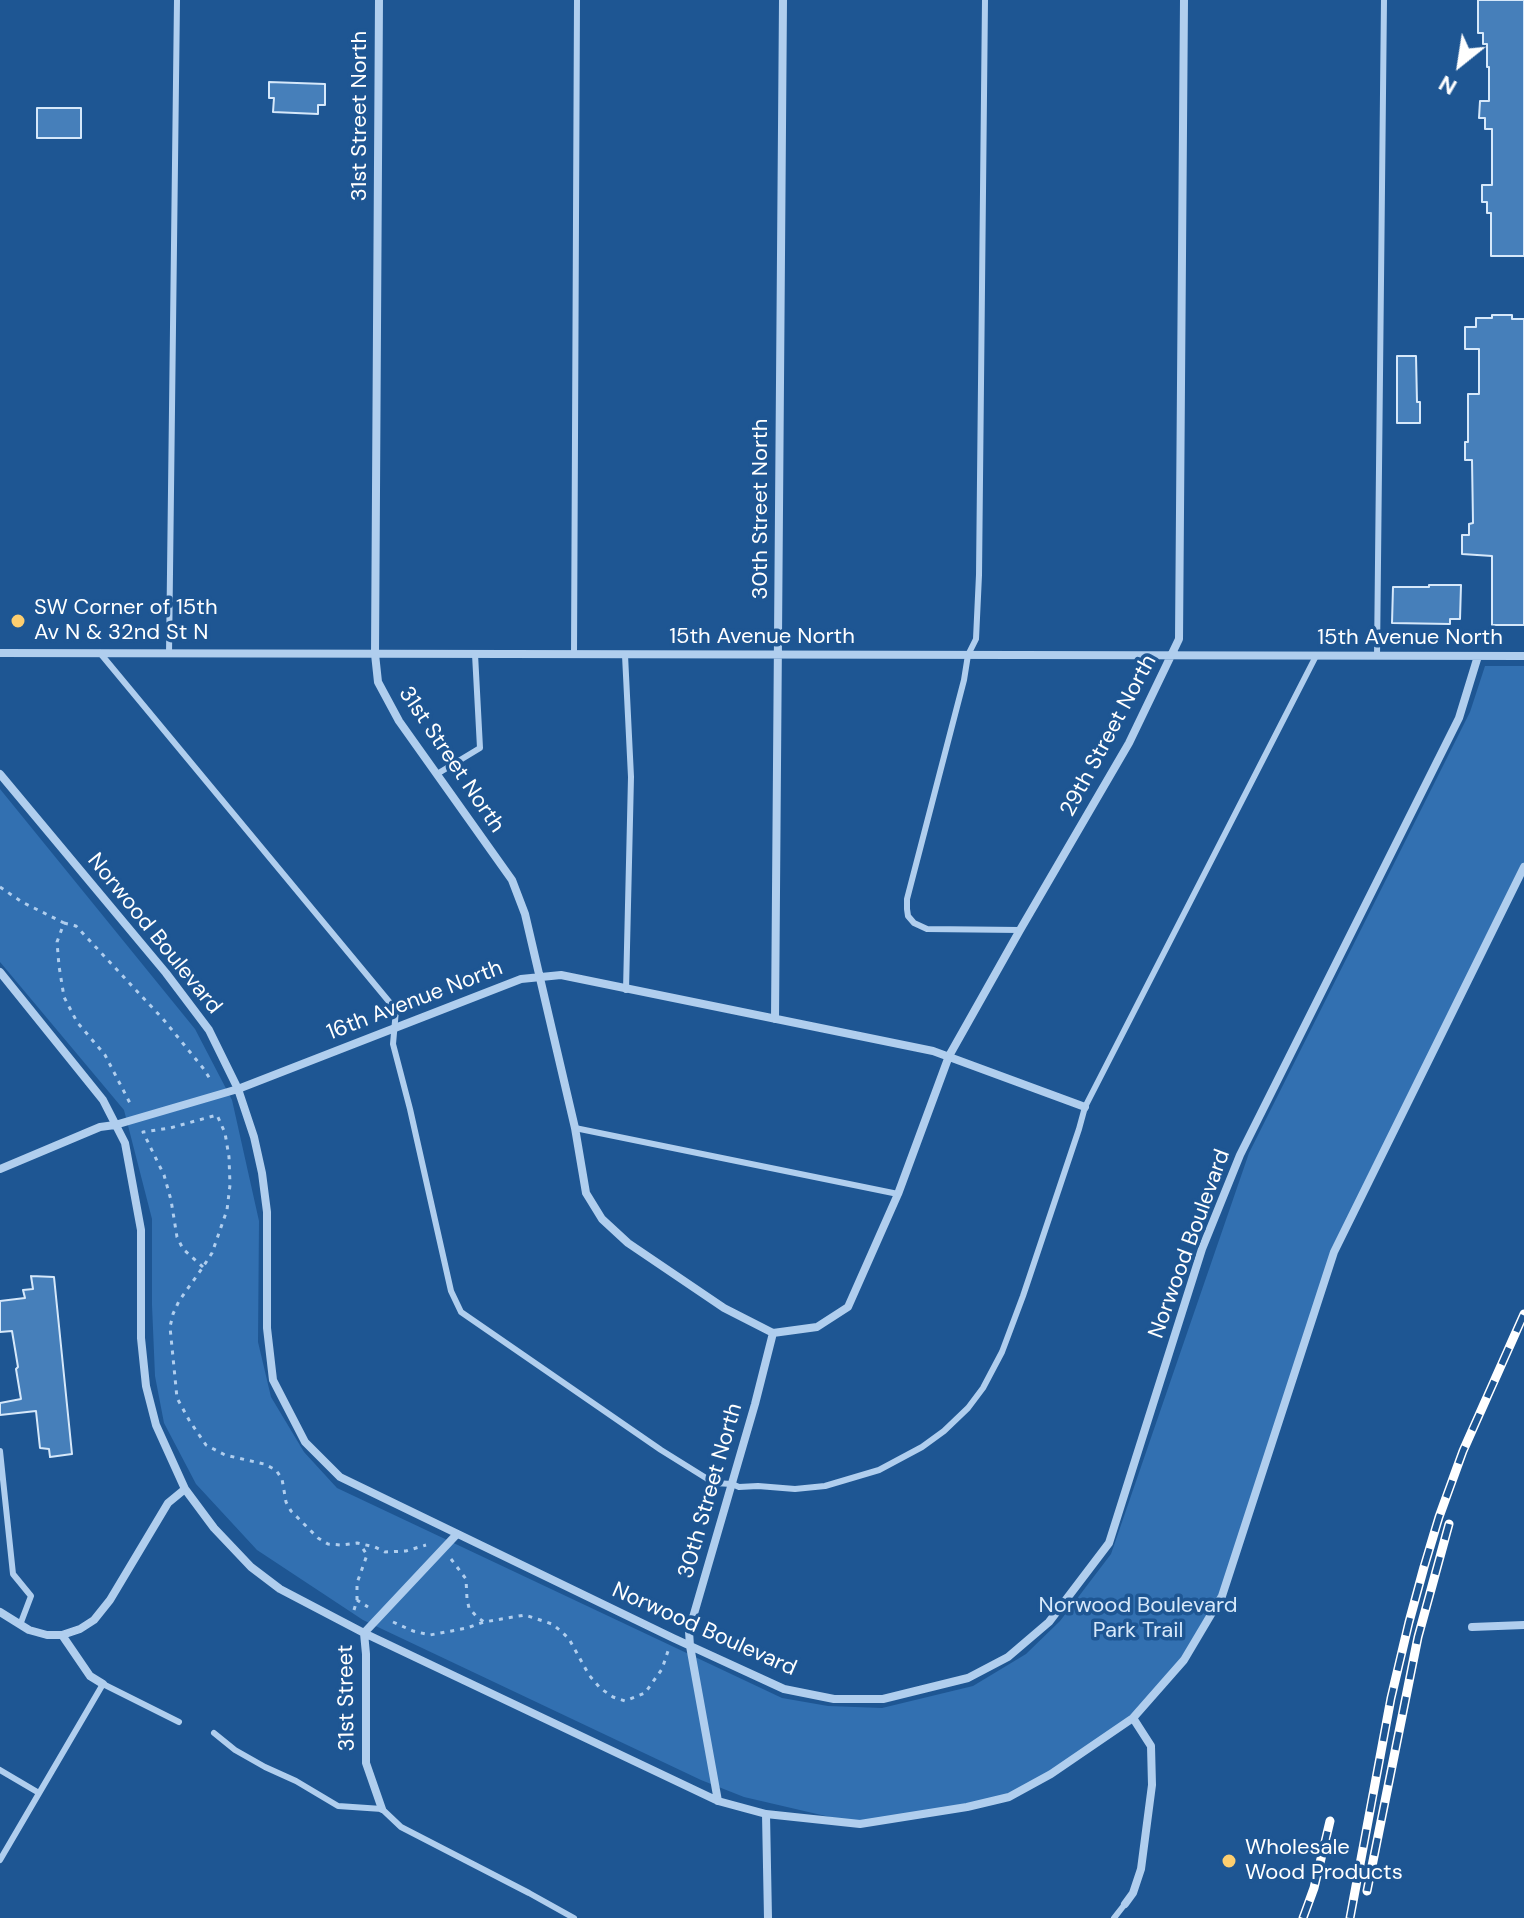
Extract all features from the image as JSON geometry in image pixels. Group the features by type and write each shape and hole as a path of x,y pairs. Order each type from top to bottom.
{"street":[{"name":"31st Street North","path":"379,0 375,654 378,682 399,721 512,880 525,914 575,1128 586,1193 602,1219 628,1243 724,1308 773,1333"},
{"name":"30th Street North","path":"775,1019 783,0"},
{"name":"29th Street North","path":"773,1333 817,1327 848,1307 898,1194 949,1056 1129,743 1179,639 1184,0"},
{"name":"15th Avenue North","path":"0,653 1524,656"},
{"name":"Norwood Boulevard","path":"0,774 166,973 209,1030 238,1089 254,1137 267,1212 267,1328 273,1380 305,1442 340,1477 784,1689 834,1699 883,1699 968,1678 1008,1657 1049,1622 1109,1543 1202,1249 1240,1155 1459,718 1478,656"},
{"path":"0,972 103,1100 125,1143 141,1230 141,1338 146,1386 156,1425 185,1489 214,1528 251,1567 280,1589 364,1633 718,1801 766,1814 860,1824 1009,1797 1051,1774 1133,1718 1184,1660 1222,1596 1334,1252 1524,867"},
{"name":"16th Avenue North","path":"0,1169 100,1127 238,1089 521,979 561,975 933,1051 1085,1107"},
{"name":"30th Street North","path":"718,1801 689,1631 773,1333"},
{"path":"0,1612 29,1630 47,1635 62,1635 94,1620 110,1600 168,1503 185,1489"},
{"path":"364,1633 457,1534"},
{"path":"1472,1627 1524,1625"},
{"name":"31st Street","path":"364,1633 366,1763 382,1809"},
{"path":"62,1635 90,1676 103,1684"},
{"path":"1125,1904 1133,1893 1141,1869 1152,1785 1151,1746 1133,1718"},
{"path":"766,1814 768,1918"}],"lane":[{"path":"169,654 177,0"},
{"path":"574,654 577,0"},
{"path":"985,0 976,639 968,655 907,909 914,923 927,929 1020,930"},
{"path":"1377,656 1384,0"},
{"path":"100,653 396,1010 393,1044 451,1291 461,1312 714,1483 795,1489 825,1486 858,1477 879,1470 922,1447 968,1408 983,1388 1002,1352 1085,1107 1316,656"},
{"path":"437,774 480,748 475,654"},
{"path":"625,655 631,777 626,990"},
{"path":"575,1128 898,1194"},
{"path":"0,1451 13,1574 31,1596 20,1625"},
{"path":"0,1860 103,1684 179,1722"},
{"path":"214,1733 235,1750 338,1806 382,1809 401,1827 574,1918"},
{"path":"0,1770 39,1793"},
{"path":"1114,1918 1125,1904"}],"path":[{"path":"0,887 22,902 76,926 163,1019 214,1085 217,1115 227,1145 230,1185 227,1210 212,1253 179,1301 170,1327 177,1398 189,1420 206,1445 225,1455 276,1470 282,1479 291,1511 328,1544 360,1544 385,1552 406,1551 426,1545"},
{"path":"64,923 57,942 64,997 77,1022 105,1055 137,1118"},
{"path":"203,1267 183,1249 177,1237 164,1175 143,1132 217,1115"},
{"path":"354,1610 357,1583 367,1555 360,1544"},
{"path":"451,1559 466,1579 469,1608 484,1622"},
{"path":"357,1600 369,1608"},
{"path":"390,1620 430,1635 525,1615 552,1624 569,1639 600,1688 625,1701 645,1693 662,1669 668,1651"}],"green space":[{"name":"Norwood Boulevard Park Trail","path":"1485,666 1524,666 1524,867 1334,1252 1222,1596 1184,1660 1133,1718 1009,1797 860,1824 744,1797 701,1780 363,1620 257,1550 196,1484 164,1423 155,1376 152,1219 124,1110 0,962 0,789 195,1029 232,1100 259,1221 258,1342 271,1397 304,1452 337,1488 782,1698 828,1706 882,1708 973,1686 1026,1654 1060,1621 1111,1554 1249,1153 1470,712"}],"building":[{"path":"1478,0 1524,0 1524,256 1491,256 1491,213 1487,213 1487,202 1482,202 1482,185 1492,185 1492,129 1485,129 1485,118 1479,118 1480,101 1489,101 1489,67 1487,44 1483,44 1483,33 1478,33"},
{"path":"269,82 325,84 325,105 318,105 318,114 273,112 274,98 269,98"},
{"path":"37,108 81,108 81,138 37,138"},
{"path":"1492,315 1512,315 1512,319 1524,319 1524,625 1492,625 1492,556 1462,554 1462,535 1469,535 1469,524 1473,523 1472,460 1465,460 1468,394 1479,394 1479,349 1465,349 1465,327 1476,327 1476,318 1492,318"},
{"path":"1397,356 1416,356 1420,423 1397,423"},
{"path":"1461,585 1460,619 1450,619 1450,624 1392,623 1393,587"},
{"path":"31,1276 54,1277 72,1454 50,1457 49,1449 40,1448 36,1411 0,1415 0,1403 21,1399 12,1331 0,1332 0,1301 25,1298 23,1290 33,1289"}],"railway":[{"path":"1350,1918 1391,1698 1424,1567 1463,1451 1524,1314"},
{"path":"1367,1891 1418,1637 1449,1524"},
{"path":"1303,1918 1314,1888 1330,1821"}],"place":[{"name":"SW Corner of 15th Av N & 32nd St N","path":"18,621"},
{"name":"Wholesale Wood Products","path":"1229,1861"}]}
